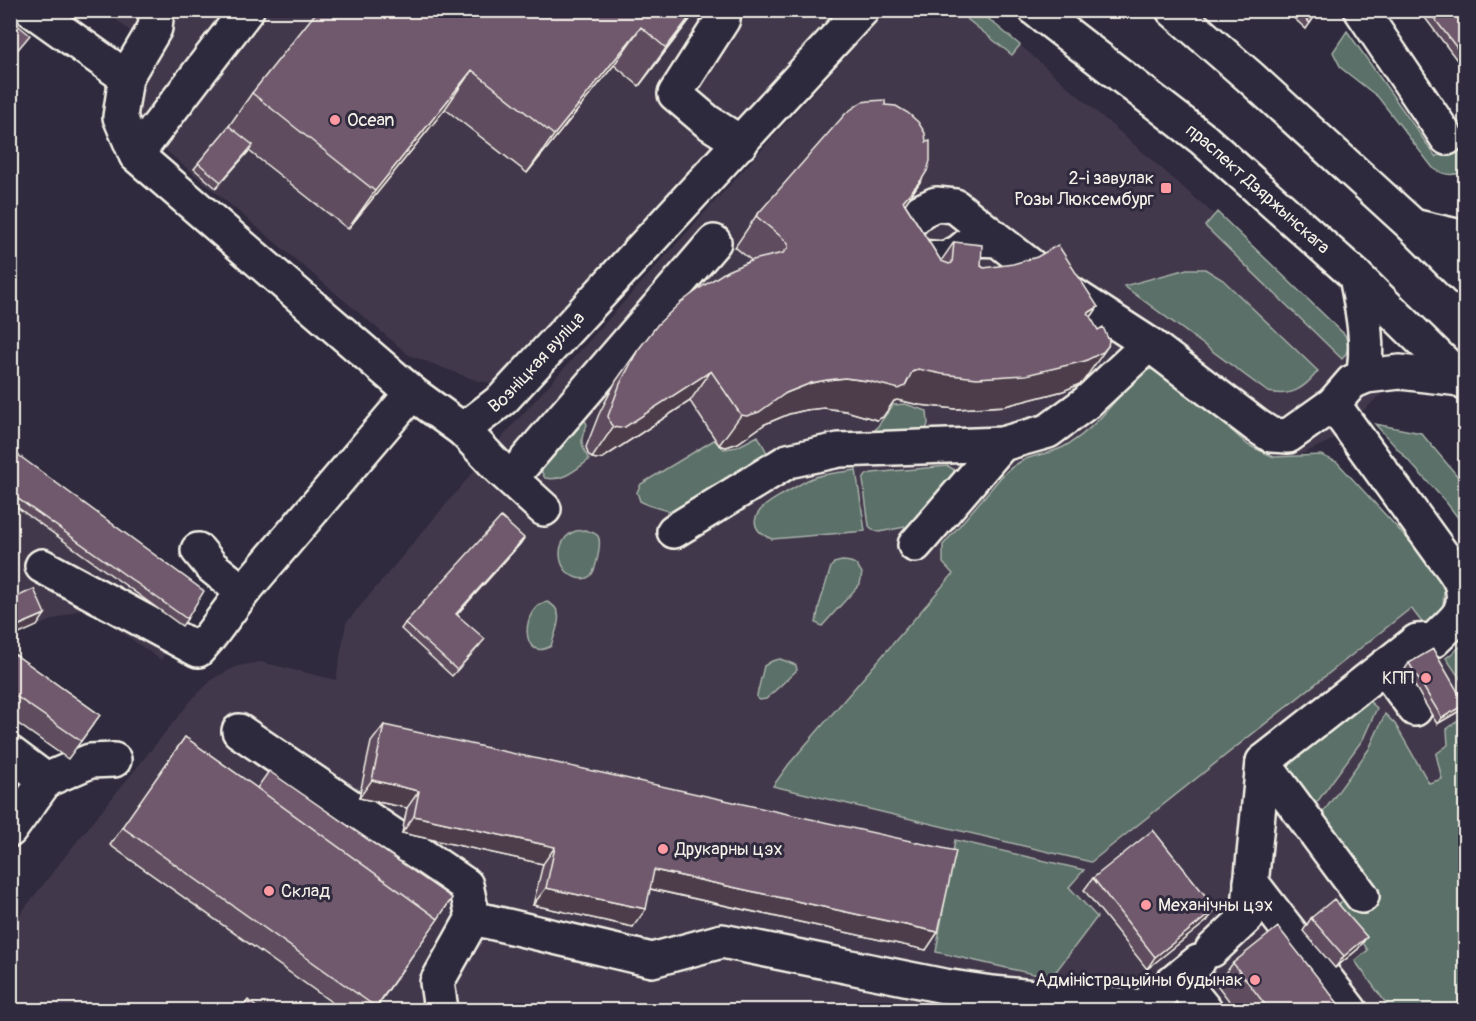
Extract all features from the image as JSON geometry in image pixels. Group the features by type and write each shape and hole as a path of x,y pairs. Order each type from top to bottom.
{"main road":[{"path":"32,10 126,77"},
{"path":"136,155 247,10"},
{"path":"724,10 723,19 675,94 708,122 741,143"},
{"name":"Возніцкая вуліца","path":"463,430 503,399 862,10"},
{"name":"праспект Дзяржынскага","path":"1036,10 1203,139 1356,276 1463,381"},
{"path":"1173,10 1413,226 1466,279"},
{"path":"1361,10 1447,138"},
{"path":"149,16 126,77 120,117 136,155 412,393 463,430 544,509"},
{"path":"1413,226 1466,238"},
{"path":"998,240 1041,274 1149,344 1271,435 1288,436 1349,387 1366,362 1365,336 1356,276"},
{"path":"511,478 714,242"},
{"path":"674,531 788,461 839,450 1002,444 1048,431 1086,403 1149,344"},
{"path":"1349,387 1400,372 1463,381"},
{"path":"473,918 652,960 722,941 942,998 992,993 1143,1007 1197,963 1248,916 1263,762 1418,641 1434,640 1459,613 1464,593 1456,572 1443,556 1349,387"},
{"path":"42,566 198,650 243,592 412,393"},
{"path":"915,545 1002,444"},
{"path":"198,550 212,567 243,592"},
{"path":"1384,667 1415,709"},
{"path":"239,731 465,885 473,918 437,982 441,1011"},
{"path":"10,753 46,780"},
{"path":"10,830 46,780 90,761 114,760"},
{"path":"1263,762 1362,896"},
{"path":"1251,882 1350,1011"},
{"path":"1197,963 1206,1011"}],"shaded area":[{"path":"106,11 839,11 506,379 492,383 478,381 409,355 138,127 138,85 155,52"},
{"path":"887,11 979,11 1216,216 1376,361 1381,394 1332,440 1300,455 1274,457 1248,445 1164,370 1137,376 954,574 789,764 774,785 1091,862 1411,607 1465,686 1466,905 1410,1010 11,1010 10,927 194,697 214,678 238,666 261,662 336,680 346,623 511,427"},
{"path":"11,458 200,597 161,660 86,607 37,626 22,593 11,597"}],"green space":[{"path":"957,11 979,11 1020,45 1012,55"},
{"path":"1347,31 1436,157 1446,149 1450,154 1460,147 1465,155 1465,170 1457,174 1449,174 1433,168 1378,97 1341,68 1333,52"},
{"path":"1217,212 1345,335 1348,348 1342,359 1205,226"},
{"path":"1187,269 1205,269 1223,280 1318,371 1308,383 1290,392 1268,392 1124,286"},
{"path":"1153,369 1164,370 1248,445 1274,457 1321,455 1337,462 1435,569 1444,588 1443,607 1427,629 1411,608 1091,862 773,786 789,764 953,574 943,563 943,545 1001,477 1023,460 1059,449 1087,431 1137,376"},
{"path":"905,404 927,411 928,424 925,432 877,435 875,430 893,405"},
{"path":"583,420 587,425 582,442 589,460 563,477 545,478 540,469 579,421"},
{"path":"1375,424 1421,433 1465,485 1465,527 1446,502"},
{"path":"758,436 766,451 767,460 674,513 640,501 637,492 641,484 714,440 724,449 737,447"},
{"path":"948,466 956,474 915,525 879,532 869,526 863,480 866,475"},
{"path":"856,470 865,531 772,539 764,535 756,526 756,517 764,506 803,482 826,474"},
{"path":"585,530 598,536 599,550 592,573 587,578 580,579 564,569 560,554 564,540 569,535"},
{"path":"852,562 858,567 862,573 860,584 822,626 816,623 831,567 834,563"},
{"path":"547,602 557,610 558,621 551,646 541,649 534,647 529,641 528,622 538,606"},
{"path":"1465,643 1465,686 1446,658"},
{"path":"780,659 796,665 797,670 766,699 760,700 757,695 764,666"},
{"path":"1359,701 1369,701 1377,708 1363,739 1304,820 1283,763"},
{"path":"1385,714 1395,724 1429,783 1442,779 1436,754 1448,745 1447,729 1465,715 1466,988 1454,1010 1391,1010 1355,961 1368,950 1337,906 1353,892 1311,829 1369,749"},
{"path":"955,840 1084,870 1069,887 1097,917 1051,978 936,952"}],"building":[{"name":"Ocean","path":"318,10 695,10 666,48 641,27 554,135 472,70 375,191 252,93"},
{"path":"1296,10 1319,10 1310,23"},
{"path":"1428,10 1466,10 1466,60"},
{"path":"10,19 30,35 10,59"},
{"path":"885,100 885,105 896,106 918,122 925,133 926,142 930,141 930,161 927,171 903,201 941,261 952,263 954,242 982,245 981,266 984,268 1013,264 1037,257 1058,245 1098,307 1088,313 1098,330 1103,327 1109,341 1108,346 1103,352 1085,361 1026,375 977,378 918,369 912,372 905,386 899,389 845,378 811,383 786,393 759,412 747,416 741,415 711,371 625,427 613,427 608,416 620,384 638,350 658,324 680,303 727,271 753,260 783,253 788,248 788,244 756,216 846,113 862,102"},
{"path":"229,126 253,145 221,182 198,163"},
{"path":"10,449 204,591 187,619 10,493"},
{"path":"501,517 524,538 456,614 485,639 457,670 405,623"},
{"path":"34,589 45,614 10,629 10,600"},
{"path":"1433,649 1465,704 1442,718 1409,663"},
{"path":"10,651 100,715 81,741 10,692"},
{"name":"Друкарны цэх","path":"384,725 956,851 938,932 654,870 646,909 546,888 555,847 414,816 419,791 372,780"},
{"name":"Склад","path":"185,737 438,919 376,1007 122,827"},
{"path":"269,771 452,898 438,919 257,788"},
{"name":"Механічны цэх","path":"1153,830 1216,909 1155,957 1093,878"},
{"path":"1334,899 1367,937 1344,956 1311,918"},
{"path":"1278,927 1344,1011 1270,1011 1233,963"},
{"path":"248,1000 261,1011 240,1011"},
{"path":"1180,1004 1186,1011 1172,1011"}],"place":[{"name":"Ocean","path":"335,120"},
{"name":"2-і завулак Розы Люксембург","path":"1166,188"},
{"name":"КПП","path":"1426,678"},
{"name":"Друкарны цэх","path":"663,849"},
{"name":"Склад","path":"269,891"},
{"name":"Механічны цэх","path":"1146,905"},
{"name":"Адміністрацыйны будынак","path":"1255,980"}]}
